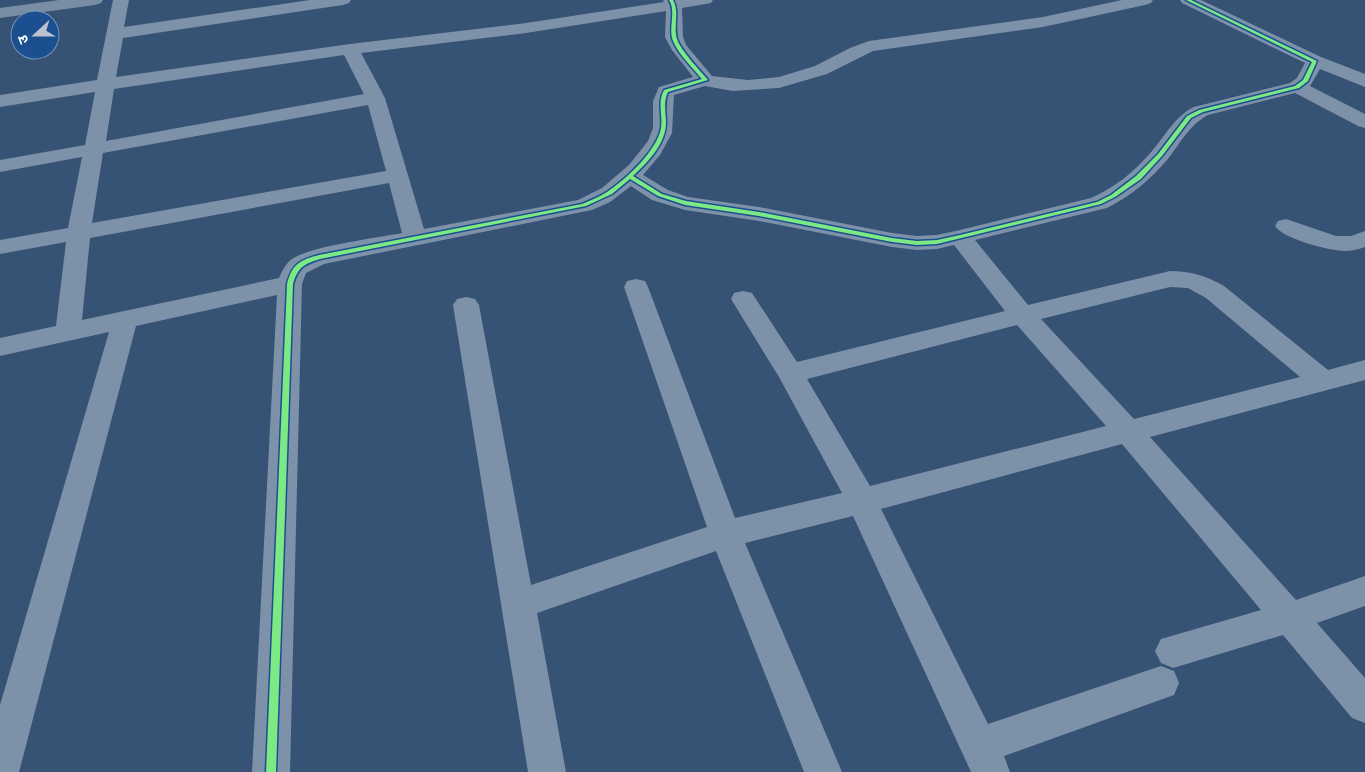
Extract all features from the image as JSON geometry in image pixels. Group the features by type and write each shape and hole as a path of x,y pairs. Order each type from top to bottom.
{"main road":[{"path":"0,13 32,4 95,0"}],"street":[{"path":"68,331 79,231 121,0"},
{"path":"115,34 343,0"},
{"path":"0,101 350,50 526,28 672,2 705,0"},
{"path":"672,2 674,37 678,46 705,80 720,85 734,86 789,80 821,71 858,50 869,46 1034,24 1145,0"},
{"path":"1188,0 1315,61 1365,81"},
{"path":"350,50 375,98 415,238"},
{"path":"629,176 660,195 685,203 759,214 892,240 924,242 960,237 1090,206 1112,198 1141,177 1190,117 1201,111 1297,87 1304,81 1315,61"},
{"path":"271,772 292,272 300,263 319,257 584,205 602,197 629,176 655,147 662,132 664,121 662,97 666,91 705,80"},
{"path":"1297,87 1365,122"},
{"path":"0,166 375,98"},
{"path":"0,247 79,231 398,175"},
{"path":"1286,226 1346,244 1356,243 1365,238"},
{"path":"960,237 1023,316 1128,431 1365,706"},
{"path":"790,373 1170,279 1186,278 1200,282 1216,292 1323,381"},
{"path":"0,347 290,284"},
{"path":"636,288 725,534 823,772"},
{"path":"742,299 790,373 862,501 985,759 1167,667 1288,618 1365,591"},
{"path":"466,305 547,772"},
{"path":"0,772 125,320"},
{"path":"519,604 725,534 862,501 1365,370"}],"cycle path":[{"path":"271,772 290,284 296,268 319,257 584,205 619,186 645,160 662,133 664,122 663,101 666,91 705,80 678,46 674,37 674,5 671,0"},
{"path":"629,176 660,195 685,203 759,214 892,240 917,243 937,242 960,237 1099,203 1126,188 1150,167 1189,117 1201,111 1297,87 1305,81 1315,61 1188,0"}]}
